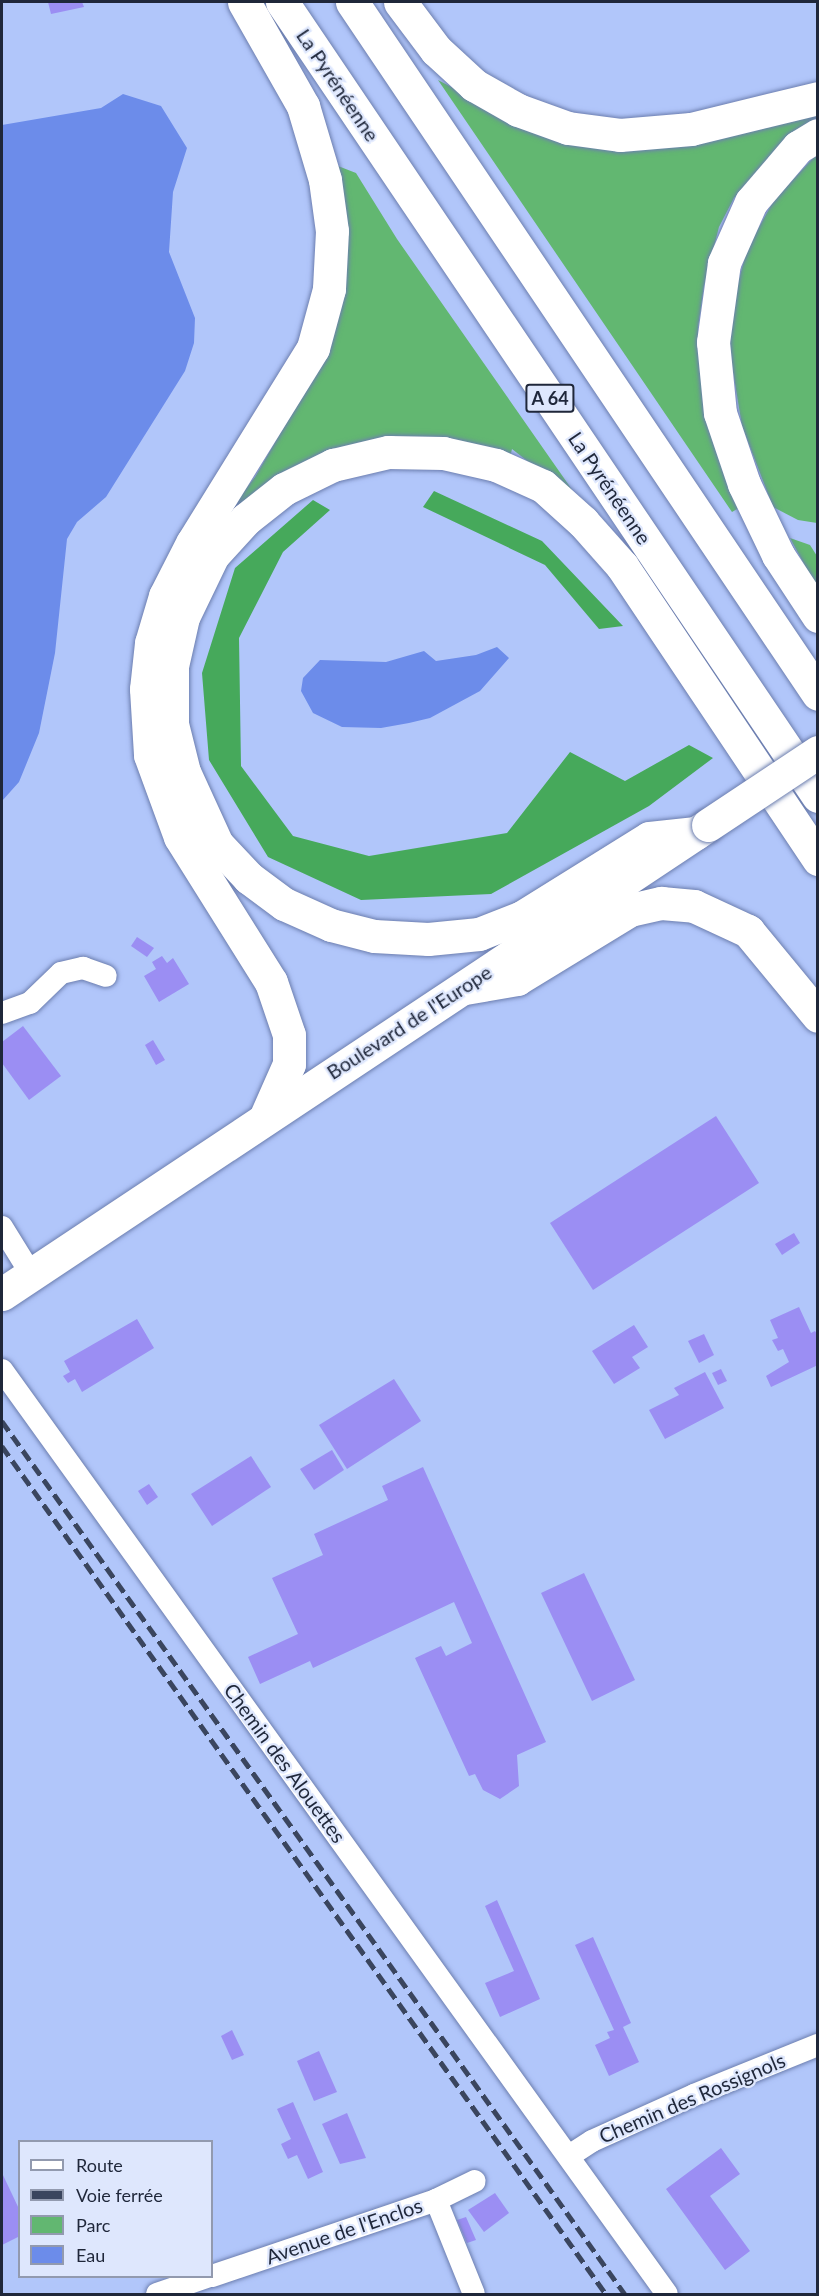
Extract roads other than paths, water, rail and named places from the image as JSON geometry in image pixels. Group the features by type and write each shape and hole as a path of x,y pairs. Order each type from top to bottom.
{"main road":[{"path":"244,2 303,106 325,180 332,231 329,289 313,348 192,543 165,596 151,643 146,689 150,755 180,837 271,982 289,1035 289,1064 266,1116"},
{"name":"La Pyrénéenne","path":"282,2 818,796"},
{"name":"A 64","path":"352,2 818,694"},
{"path":"400,2 436,50 474,85 518,110 568,129 620,135 691,129 818,98"},
{"path":"818,135 798,147 751,202 724,263 712,342 720,413 744,484 778,555 818,616"},
{"path":"702,829 649,838 522,917 479,934 428,939 374,936 332,925 284,904 249,878 217,844 184,772 172,724 172,666 183,617 213,555 246,519 284,489 333,465 388,452 443,453 496,465 543,486 583,522 622,566 818,859"},
{"name":"Boulevard de l'Europe","path":"2,1294 266,1116 465,988 818,752"},
{"path":"465,988 517,979 630,910 661,903 694,906 748,931 818,1016"}],"street":[{"path":"2,1013 30,1003 61,973 83,968 106,976"},
{"path":"2,1227 31,1274"},
{"name":"Chemin des Alouettes","path":"2,1370 667,2295"},
{"name":"Chemin des Rossignols","path":"569,2156 591,2141 694,2095 818,2045"},
{"name":"Avenue de l'Enclos","path":"213,2275 436,2200 475,2181"},
{"path":"436,2200 474,2295"},
{"name":"Avenue de l'Enclos","path":"157,2295 205,2278"}],"water":[{"path":"123,94 161,106 187,148 173,192 169,252 195,318 194,343 185,371 106,497 77,522 67,539 55,653 39,733 19,782 2,801 2,125 101,108"},
{"path":"497,647 509,658 480,691 430,718 409,723 381,728 342,727 313,713 301,691 303,678 320,660 386,662 424,651 436,661 476,655"}],"railway":[{"path":"2,1421 625,2294"},
{"path":"2,1446 606,2294"}]}
